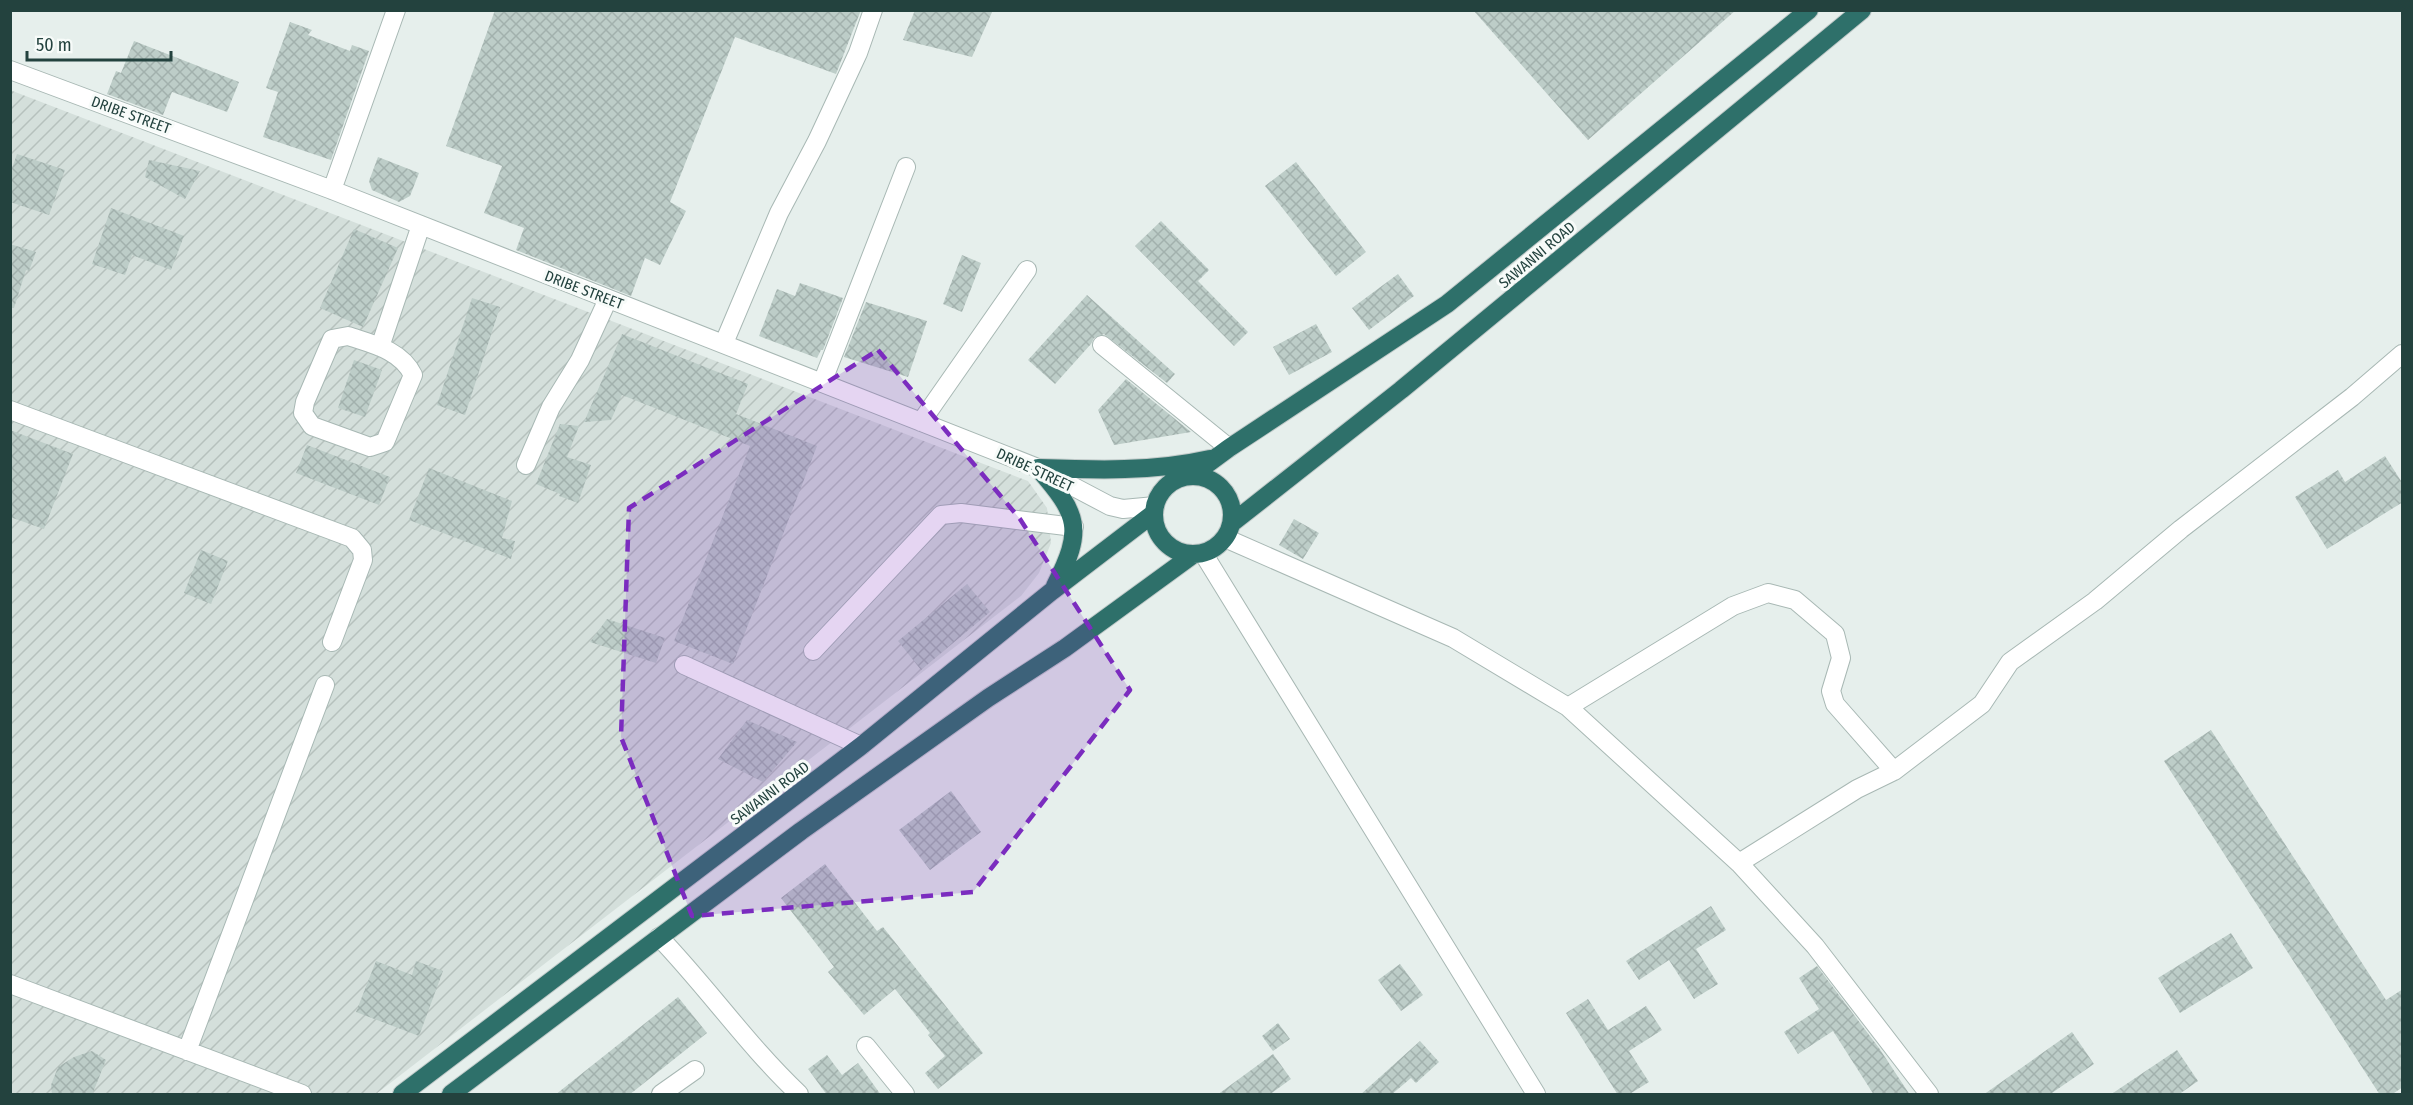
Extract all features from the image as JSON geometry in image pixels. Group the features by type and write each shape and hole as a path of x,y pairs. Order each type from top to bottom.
{"highway":[{"name":"SAWANNI ROAD","path":"402,1095 861,746 1154,510 1160,495 1168,485 1191,476 1447,304 1809,10"},
{"name":"SAWANNI ROAD","path":"451,1095 801,831 988,698 1065,648 1199,554 1211,550 1228,531 1862,10"},
{"path":"1038,468 1126,470 1157,468 1224,452"},
{"path":"1038,468 1063,496 1074,527 1073,544 1068,559 1052,591"},
{"path":"1191,476 1209,479 1223,490 1231,506 1228,531"},
{"path":"1154,510 1157,531 1169,546 1185,554 1199,554"}],"street":[{"path":"332,190 396,10"},
{"path":"724,344 779,213 817,141 858,53 873,10"},
{"name":"DRIBE STREET","path":"10,70 332,190 1038,468 1110,506 1154,510"},
{"path":"822,383 906,166"},
{"path":"380,347 421,225"},
{"path":"921,422 1027,270"},
{"path":"526,465 551,407 580,360 608,299"},
{"path":"348,336 380,347 407,363 412,375 385,442 370,447 312,426 303,413 305,402 332,339 348,336"},
{"path":"1102,345 1224,452"},
{"path":"1739,863 1857,789 1894,771 1982,704 2010,662 2095,601 2181,529 2352,398 2403,354"},
{"path":"10,410 352,538 362,550 363,560 332,642"},
{"path":"813,651 922,533 941,516 962,513 1074,527"},
{"path":"1228,531 1453,638 1568,706 1739,863 1815,946 1929,1095"},
{"path":"1199,554 1536,1095"},
{"path":"1568,706 1733,606 1768,593 1795,600 1835,634 1841,658 1831,691 1835,704 1894,771"},
{"path":"684,666 861,746"},
{"path":"187,1051 325,685"},
{"path":"659,937 686,965 776,1072 799,1095"},
{"path":"10,984 302,1095"},
{"path":"866,1046 905,1095"},
{"path":"661,1095 695,1070"}],"highlighted area":[{"path":"878,350 1020,519 1130,690 973,892 692,916 621,737 629,508"}],"shaded area":[{"path":"10,90 1028,481 1047,508 1051,543 1039,573 1021,596 376,1094 11,1094"}],"building":[{"path":"495,10 861,10 836,74 735,37 670,202 686,211 660,265 645,258 631,296 516,250 524,228 484,213 502,166 446,146"},
{"path":"915,10 993,10 972,57 903,40"},
{"path":"1473,10 1736,10 1588,140"},
{"path":"290,22 312,30 308,35 350,51 352,45 369,51 331,160 263,137 278,92 266,88"},
{"path":"134,41 239,82 227,112 172,92 163,115 107,94 116,71 121,73"},
{"path":"17,154 65,170 49,215 10,202 10,174"},
{"path":"378,157 419,173 410,196 399,202 372,190 369,181"},
{"path":"149,160 200,171 185,199 145,177"},
{"path":"1296,162 1366,252 1336,276 1265,186"},
{"path":"111,208 184,236 171,270 132,255 125,275 92,264"},
{"path":"1161,221 1209,270 1198,281 1248,332 1234,346 1135,246"},
{"path":"354,229 398,248 363,327 320,308"},
{"path":"10,244 36,252 29,271 26,270 14,308 10,308"},
{"path":"962,255 981,263 962,312 943,304"},
{"path":"1398,274 1414,296 1369,330 1352,308"},
{"path":"800,283 843,298 823,350 817,358 759,336 777,289 795,296"},
{"path":"1087,295 1175,374 1167,383 1104,334 1094,338 1055,384 1028,360"},
{"path":"472,298 500,307 465,415 437,405"},
{"path":"866,302 927,321 908,377 844,357"},
{"path":"1316,324 1332,352 1289,375 1273,347"},
{"path":"622,334 748,384 736,414 817,446 733,664 674,641 750,446 622,395 611,420 584,422"},
{"path":"354,360 382,370 365,417 338,408"},
{"path":"1126,379 1191,432 1114,445 1098,410"},
{"path":"560,424 579,426 567,457 591,465 578,503 536,484"},
{"path":"10,430 73,454 44,529 10,517"},
{"path":"307,445 390,477 379,505 296,473"},
{"path":"2385,456 2403,484 2403,502 2327,549 2295,497 2338,470 2345,482"},
{"path":"429,468 512,501 502,538 515,541 511,559 409,520"},
{"path":"1294,519 1319,533 1303,559 1279,545"},
{"path":"201,550 228,561 211,604 184,593"},
{"path":"967,584 990,612 921,670 898,641"},
{"path":"607,619 665,638 656,663 590,642"},
{"path":"747,720 797,742 763,782 718,759"},
{"path":"2211,730 2386,1000 2403,989 2403,1087 2391,1095 2380,1095 2164,761"},
{"path":"951,791 981,832 930,870 899,830"},
{"path":"825,864 877,931 883,927 983,1053 938,1089 925,1073 945,1056 895,989 864,1015 828,972 834,967 781,898"},
{"path":"1711,906 1726,930 1696,949 1718,984 1694,999 1669,960 1639,980 1626,961"},
{"path":"2231,933 2253,968 2180,1013 2158,978"},
{"path":"376,961 412,975 416,961 443,971 419,1036 356,1012"},
{"path":"1400,964 1423,995 1401,1011 1378,980"},
{"path":"1817,966 1879,1048 1910,1095 1874,1095 1833,1031 1798,1054 1784,1032 1819,1009 1799,978"},
{"path":"678,997 707,1033 629,1095 555,1095"},
{"path":"1588,999 1608,1030 1646,1006 1662,1030 1629,1051 1649,1082 1628,1095 1618,1095 1566,1013"},
{"path":"1278,1023 1290,1039 1273,1051 1262,1036"},
{"path":"2072,1032 2094,1064 2049,1095 1983,1095"},
{"path":"1420,1041 1439,1062 1416,1083 1411,1078 1391,1095 1360,1095"},
{"path":"2177,1050 2198,1081 2178,1095 2110,1095"},
{"path":"92,1051 106,1060 92,1095 52,1095 51,1085 58,1067 74,1057"},
{"path":"1273,1054 1291,1079 1269,1095 1217,1095"},
{"path":"827,1055 842,1075 858,1063 881,1095 827,1095 808,1069"}]}
